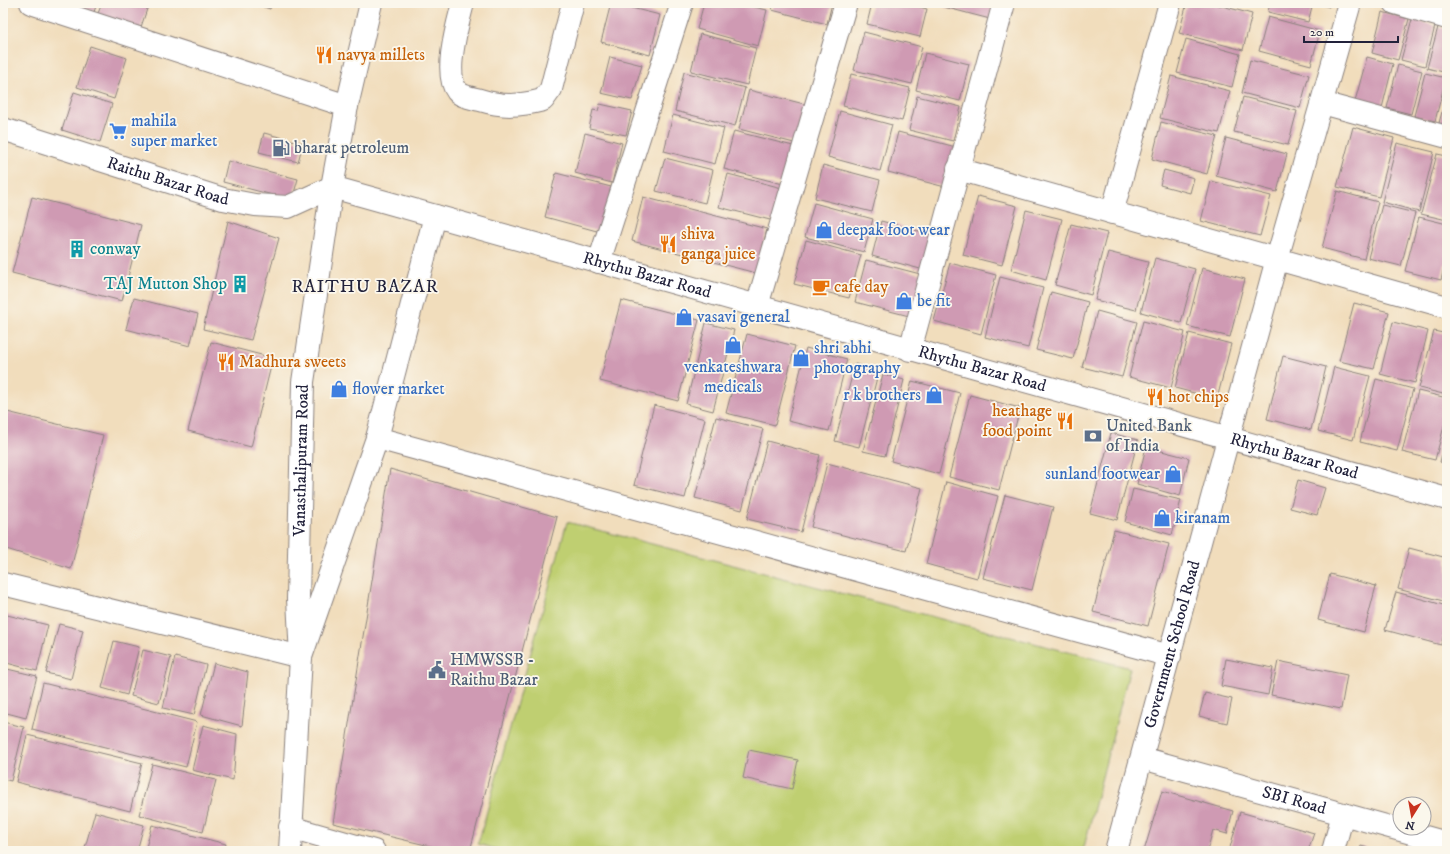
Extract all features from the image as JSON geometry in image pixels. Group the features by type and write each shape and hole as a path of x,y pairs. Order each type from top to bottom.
{"street":[{"path":"31,3 347,106"},
{"name":"Vanasthalipuram Road","path":"290,851 290,827 301,657 298,599 303,382 332,188 347,106 372,3"},
{"path":"462,3 451,65 453,82 457,91 465,96 491,104 512,106 543,100 551,89 573,3"},
{"path":"600,262 682,3"},
{"path":"757,306 846,3"},
{"path":"910,350 1004,3"},
{"path":"1112,213 1170,3"},
{"name":"Government School Road","path":"1116,851 1277,259 1350,3"},
{"path":"1395,3 1447,18"},
{"path":"1322,103 1447,137"},
{"name":"Raithu Bazar Road","path":"3,129 223,199 249,204 288,207 332,188"},
{"path":"958,169 1447,307"},
{"name":"Rhythu Bazar Road","path":"332,188 1447,500"},
{"path":"3,584 301,657 378,438 435,216"},
{"path":"378,438 1170,656"},
{"name":"SBI Road","path":"1142,758 1447,843"},
{"path":"1333,851 1343,814"},
{"path":"290,827 374,851"}],"green space":[{"path":"567,522 1130,668 1083,851 503,851 478,844"}],"building":[{"path":"67,3 97,3 94,12"},
{"path":"102,3 149,3 140,30 97,16"},
{"path":"252,3 272,3 270,9"},
{"path":"611,3 660,15 650,55 601,42"},
{"path":"704,3 738,3 767,10 758,46 697,29"},
{"path":"774,3 832,3 827,24 772,10"},
{"path":"872,3 905,3 927,9 920,37 867,24"},
{"path":"945,3 994,3 990,19 944,7"},
{"path":"1187,3 1211,3 1252,14 1243,50 1179,33"},
{"path":"1270,3 1313,3 1308,22 1268,12"},
{"path":"1316,3 1330,3 1329,7"},
{"path":"1382,12 1409,19 1398,60 1372,53"},
{"path":"1268,17 1320,31 1311,65 1259,51"},
{"path":"1412,19 1435,26 1425,66 1401,60"},
{"path":"1438,27 1447,29 1447,73 1427,68"},
{"path":"864,32 922,47 912,84 854,70"},
{"path":"700,34 756,48 747,85 691,71"},
{"path":"1186,39 1240,54 1232,87 1177,73"},
{"path":"90,46 127,58 114,99 77,87"},
{"path":"925,53 969,64 960,101 916,90"},
{"path":"610,57 642,65 632,100 601,93"},
{"path":"1367,57 1393,64 1382,108 1355,101"},
{"path":"1250,60 1309,75 1300,108 1242,93"},
{"path":"1398,65 1422,71 1411,114 1387,108"},
{"path":"684,72 745,88 735,126 675,111"},
{"path":"1425,73 1446,78 1435,121 1414,116"},
{"path":"851,74 910,88 902,121 843,106"},
{"path":"1171,76 1230,91 1219,133 1160,118"},
{"path":"749,90 808,105 798,144 739,129"},
{"path":"74,92 112,104 100,142 62,130"},
{"path":"1447,93 1447,125 1439,123"},
{"path":"917,96 961,107 953,141 909,130"},
{"path":"1243,97 1297,111 1288,145 1234,132"},
{"path":"600,104 632,111 626,135 589,128 593,110 598,111"},
{"path":"840,111 892,125 880,171 828,157"},
{"path":"673,115 724,128 715,164 664,151"},
{"path":"1161,122 1217,136 1207,174 1152,159"},
{"path":"1353,127 1394,138 1379,197 1337,187"},
{"path":"734,131 797,147 787,185 724,169"},
{"path":"898,132 956,147 945,187 888,172"},
{"name":"bharat petroleum","path":"264,133 303,143 298,162 259,152"},
{"path":"585,133 622,143 612,183 575,173"},
{"path":"1226,138 1287,154 1277,192 1216,176"},
{"path":"1397,143 1434,152 1419,212 1382,202"},
{"path":"1437,154 1447,156 1447,220 1421,214"},
{"path":"665,158 713,170 705,203 656,191"},
{"path":"228,161 298,179 292,200 223,182"},
{"path":"823,165 880,180 872,212 815,198"},
{"path":"1164,170 1194,178 1190,193 1160,185"},
{"path":"556,173 619,189 608,234 545,217"},
{"path":"728,174 782,188 774,221 719,207"},
{"path":"1211,181 1271,196 1260,236 1201,221"},
{"path":"1337,191 1378,202 1364,259 1322,248"},
{"path":"978,196 1017,206 1002,265 963,255"},
{"name":"conway","path":"32,197 141,225 122,301 12,273"},
{"path":"643,197 767,229 756,273 632,241"},
{"path":"814,203 873,219 864,252 805,237"},
{"path":"1382,205 1415,213 1401,266 1368,258"},
{"path":"1026,210 1062,219 1046,280 1011,270"},
{"path":"1419,217 1447,224 1447,256 1441,280 1405,271"},
{"name":"TAJ Mutton Shop","path":"228,221 279,238 251,340 203,329"},
{"path":"881,221 934,235 924,270 872,256"},
{"path":"1071,224 1107,233 1091,295 1055,285"},
{"path":"806,240 861,255 849,298 794,284"},
{"path":"1108,252 1148,262 1136,310 1095,300"},
{"path":"1155,258 1195,269 1181,323 1141,312"},
{"path":"866,260 924,275 913,317 855,302"},
{"path":"950,263 996,275 981,334 934,321"},
{"path":"1202,268 1245,279 1230,337 1187,326"},
{"path":"1000,277 1043,288 1028,348 985,337"},
{"path":"1051,292 1088,302 1073,359 1036,350"},
{"path":"134,298 198,314 190,346 126,329"},
{"path":"621,300 699,320 678,401 600,381"},
{"path":"1354,303 1389,312 1374,369 1339,361"},
{"path":"1097,311 1137,322 1122,377 1082,367"},
{"path":"1143,321 1185,332 1171,388 1129,377"},
{"path":"1393,322 1428,331 1415,383 1380,374"},
{"path":"706,323 734,330 713,411 686,404"},
{"path":"1434,331 1447,334 1447,395 1419,388"},
{"path":"1189,333 1231,344 1217,399 1175,388"},
{"path":"747,334 795,346 775,425 726,413"},
{"path":"211,342 273,358 251,447 188,431"},
{"path":"806,348 847,359 829,431 788,421"},
{"path":"1283,356 1326,367 1311,430 1267,419"},
{"path":"855,364 879,370 859,447 835,441"},
{"path":"1334,367 1370,376 1353,440 1318,431"},
{"path":"883,374 904,380 885,456 863,451"},
{"path":"1376,379 1413,389 1397,451 1360,442"},
{"path":"912,381 960,393 939,474 891,461"},
{"path":"1418,391 1447,398 1447,415 1435,460 1402,452"},
{"path":"970,395 1020,408 999,490 949,477"},
{"path":"654,405 705,419 685,498 634,485"},
{"path":"3,411 103,435 71,569 3,548"},
{"path":"716,417 763,429 742,510 695,498"},
{"path":"1111,433 1138,440 1117,520 1090,513"},
{"path":"1447,435 1447,464 1440,462"},
{"path":"767,441 820,455 801,532 747,519"},
{"path":"1146,447 1189,458 1180,496 1137,484"},
{"path":"827,463 922,488 906,551 811,527"},
{"name":"HMWSSB - Raithu Bazar","path":"390,469 557,517 470,851 451,851 333,823"},
{"path":"1298,480 1325,488 1317,515 1290,508"},
{"path":"946,482 998,496 977,578 926,564"},
{"path":"1133,489 1181,500 1172,535 1125,522"},
{"path":"1005,495 1053,507 1032,590 983,578"},
{"path":"1114,530 1169,544 1148,626 1093,612"},
{"path":"1409,548 1447,558 1447,602 1398,589"},
{"path":"1330,574 1376,586 1364,632 1318,620"},
{"path":"1396,592 1447,606 1447,622 1441,645 1385,630"},
{"path":"3,614 48,625 37,671 3,662"},
{"path":"59,624 83,630 71,679 46,673"},
{"path":"114,641 139,647 127,695 102,688"},
{"path":"143,650 171,657 159,703 131,696"},
{"path":"175,657 206,665 194,715 163,708"},
{"path":"1226,659 1273,668 1268,695 1221,686"},
{"path":"1278,661 1347,675 1341,709 1271,695"},
{"path":"214,663 248,672 242,726 201,715"},
{"path":"3,668 37,676 26,718 3,712"},
{"path":"43,683 197,722 186,767 32,729"},
{"path":"1205,693 1232,699 1227,723 1199,716"},
{"path":"3,722 24,727 11,781 3,779"},
{"path":"203,725 237,734 233,780 192,770"},
{"path":"27,735 142,763 130,811 16,782"},
{"path":"749,750 798,760 792,789 743,778"},
{"path":"152,764 216,780 203,832 139,815"},
{"path":"1162,791 1233,811 1227,834 1213,830 1207,851 1144,851"},
{"path":"95,812 144,825 137,851 84,851"},
{"path":"1240,812 1314,833 1308,851 1229,851"},
{"path":"152,825 226,844 224,851 145,851"},
{"path":"1361,846 1378,851 1359,851"}],"place":[{"name":"navya millets","path":"324,55"},
{"name":"mahila super market","path":"118,131"},
{"name":"bharat petroleum","path":"281,148"},
{"name":"deepak foot wear","path":"824,230"},
{"name":"shiva ganga juice","path":"668,244"},
{"name":"conway","path":"77,249"},
{"name":"TAJ Mutton Shop","path":"240,284"},
{"name":"cafe day","path":"821,287"},
{"name":"be fit","path":"904,301"},
{"name":"vasavi general","path":"684,317"},
{"name":"venkateshwara medicals","path":"733,345"},
{"name":"shri abhi photography","path":"801,358"},
{"name":"Madhura sweets","path":"226,362"},
{"name":"flower market","path":"339,389"},
{"name":"r k brothers","path":"934,395"},
{"name":"hot chips","path":"1155,397"},
{"name":"heathage food point","path":"1065,421"},
{"name":"United Bank of India","path":"1093,436"},
{"name":"sunland footwear","path":"1173,474"},
{"name":"kiranam","path":"1162,518"},
{"name":"HMWSSB - Raithu Bazar","path":"437,670"}],"district":[{"name":"RAITHU BAZAR","path":"365,287"}]}
